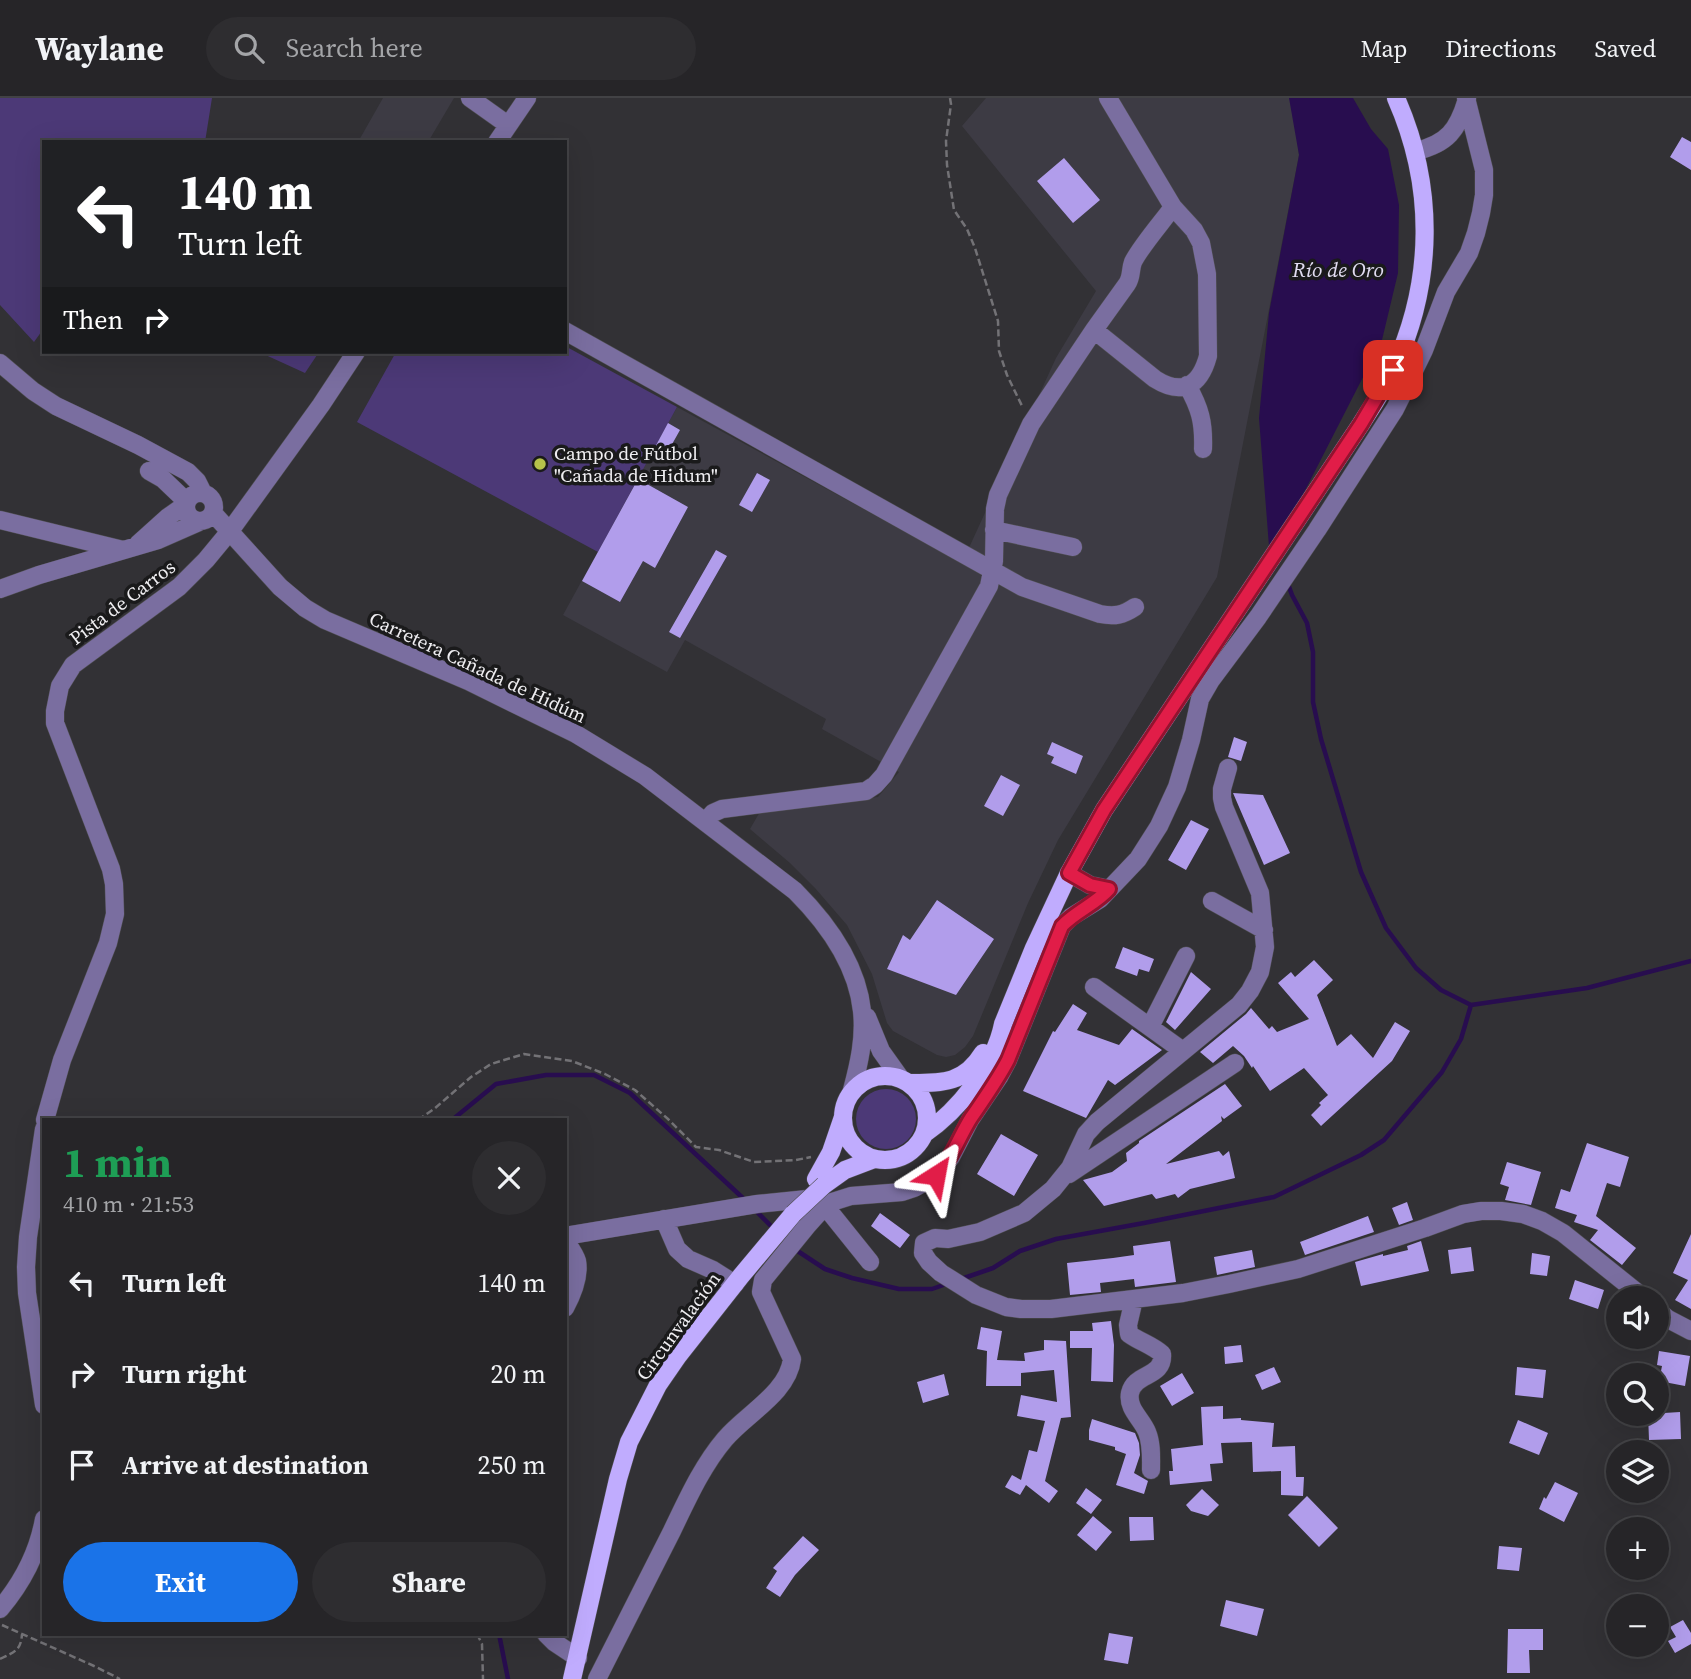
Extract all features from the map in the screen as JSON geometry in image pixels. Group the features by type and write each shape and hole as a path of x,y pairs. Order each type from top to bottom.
{"main road":[{"path":"820,1182 874,1159 904,1156 924,1134 940,1123 974,1084 1000,1040 1003,1024 1034,948 1069,873 1104,810 1361,424 1393,370 1413,318 1420,292 1424,256 1423,192 1416,151 1396,98"},
{"path":"874,1159 855,1147 844,1128 844,1108 852,1090 870,1078 880,1076 891,1076 905,1081 941,1083 955,1080 981,1057 1003,1024"},
{"path":"905,1081 918,1091 924,1101 927,1112 924,1134"},
{"path":"820,1182 843,1117"},
{"name":"Circunvalación","path":"572,1679 629,1442 658,1385 701,1326 738,1280 800,1220 820,1182"}],"street":[{"path":"470,98 508,125"},
{"path":"498,140 527,98"},
{"path":"1094,330 1166,386 1176,388 1198,380 1205,369 1208,356 1207,274 1201,243 1194,230 1173,207 1108,98"},
{"path":"1416,151 1442,142 1453,131 1462,118 1466,99"},
{"path":"597,1679 699,1476 725,1438 787,1378 792,1359 761,1293 762,1280 800,1220 839,1199 902,1192 914,1188 926,1183 945,1166 1008,1060 1062,926 1071,917 1100,899 1138,859 1159,826 1177,787 1200,699 1317,530 1395,409 1446,292 1469,253 1476,233 1484,195 1484,170 1466,99"},
{"path":"706,821 713,813 722,809 866,791 884,775 989,586 993,571 998,495 1031,424 1130,279 1135,259 1173,207"},
{"path":"567,332 1022,587 1112,617 1125,614 1135,607"},
{"name":"Pista de Carros","path":"46,1118 62,1060 108,943 116,899 107,854 55,723 56,698 60,686 73,665 179,587 206,561 321,405 355,354"},
{"path":"0,363 33,391 57,406 188,472 197,481 185,511 193,521 206,518"},
{"path":"1186,385 1198,404 1203,426 1203,449"},
{"path":"149,471 191,500"},
{"path":"0,589 158,540 206,518 214,503 208,495 191,500 129,548"},
{"name":"Carretera Cañada de Hidúm","path":"206,518 230,531 286,593 305,608 325,620 468,681 576,734 645,776 706,821 795,891 814,911 831,932 844,956 855,981 862,1008"},
{"path":"0,520 129,548"},
{"path":"994,530 1073,547"},
{"path":"1228,768 1222,789 1224,807 1257,883 1263,922 1265,947 1259,972 1250,991 1239,1005 1091,1128 1070,1168 1053,1189 1024,1213 980,1232 948,1239 935,1238 924,1243 923,1253 929,1262 941,1273 976,1295 1006,1307 1051,1309 1194,1291 1298,1269 1463,1214 1501,1211 1523,1214 1563,1233 1629,1286"},
{"path":"1069,873 1090,885 1109,889"},
{"path":"1212,901 1263,922"},
{"path":"1150,1027 1186,957"},
{"path":"1094,987 1183,1051"},
{"path":"862,1008 881,1051 905,1081"},
{"path":"852,1090 862,1041 862,1008"},
{"path":"1062,1178 1235,1063"},
{"path":"42,1142 26,1267 27,1293 42,1392"},
{"path":"845,1170 851,1196"},
{"path":"567,1238 699,1213 807,1199 818,1201 825,1206 870,1262"},
{"path":"664,1219 677,1249 688,1258 738,1280"},
{"path":"567,1242 577,1260 577,1271 567,1304"},
{"path":"1134,1299 1128,1325 1129,1334 1155,1348 1162,1354 1163,1361 1158,1369 1136,1382 1130,1391 1130,1402 1147,1430 1150,1441 1151,1470"},
{"path":"1669,1320 1691,1331"},
{"path":"0,1609 30,1564 42,1527"},
{"path":"548,1636 578,1658"}],"path":[{"path":"950,98 946,141 954,210 967,229 975,248 998,321 999,351 1007,375 1031,424"},
{"path":"421,1118 491,1064 524,1054 572,1061 635,1090 696,1147 719,1150 754,1162 796,1160 831,1152"},
{"path":"0,1624 120,1679"},
{"path":"0,1659 18,1648 22,1643 22,1634"},
{"path":"478,1636 482,1644 483,1679"}],"shaded area":[{"path":"0,98 212,98 205,140 42,140 42,331 34,342 0,305"},
{"path":"383,98 454,98 429,140 359,140"},
{"path":"986,98 1292,98 1299,155 1217,577 1058,840 1028,903 973,1036 955,1055 946,1057 937,1055 893,1031 887,1023 872,974 847,925 790,863 750,829 761,810 878,797 899,772 822,729 826,719 685,640 667,672 563,615 677,407 962,563 1056,358 1096,291 962,126"},
{"name":"Campo de Fútbol \"Cañada de Hidum\"","path":"567,347 677,407 598,552 357,422 395,354 567,354"},
{"path":"263,354 318,354 305,373"},
{"path":"880,1089 892,1089 908,1097 914,1107 914,1131 908,1141 892,1149 880,1149 864,1141 856,1125 856,1113 864,1097"}],"water":[{"name":"Río de Oro","path":"1289,98 1353,98 1371,129 1388,149 1399,205 1398,273 1382,340 1270,559 1259,418 1269,313 1299,155"}],"building":[{"path":"1682,137 1691,142 1691,170 1670,157"},
{"path":"1064,158 1100,200 1073,223 1037,181"},
{"path":"668,423 680,430 666,455 654,449"},
{"path":"757,473 770,480 752,512 739,505"},
{"path":"638,479 688,507 655,568 643,561 620,602 582,581"},
{"path":"716,550 727,556 680,638 669,632"},
{"path":"1234,737 1247,742 1241,761 1228,757"},
{"path":"1052,742 1083,756 1076,774 1051,763 1054,757 1047,754"},
{"path":"1001,775 1020,785 1003,816 984,806"},
{"path":"1233,793 1263,795 1290,853 1264,865"},
{"path":"1191,820 1209,829 1186,870 1168,860"},
{"path":"937,900 994,939 956,995 887,969 903,935 910,940"},
{"path":"1123,947 1154,959 1149,972 1139,969 1137,976 1115,968"},
{"path":"1314,960 1333,980 1317,995 1337,1046 1351,1034 1373,1058 1395,1022 1410,1031 1392,1061 1321,1126 1311,1115 1328,1095 1304,1068 1270,1091 1253,1066 1252,1068 1233,1046 1213,1063 1200,1052 1251,1008 1269,1029 1272,1026 1277,1032 1309,1019 1278,983 1291,972 1295,977"},
{"path":"1191,972 1211,989 1175,1030 1166,1022"},
{"path":"1073,1004 1087,1013 1077,1030 1119,1045 1132,1029 1162,1050 1115,1085 1108,1080 1086,1118 1023,1091 1053,1031 1055,1032"},
{"path":"1225,1084 1242,1106 1224,1119 1221,1116 1222,1121 1166,1164 1219,1151 1223,1156 1229,1151 1235,1178 1190,1189 1178,1198 1175,1194 1156,1199 1152,1194 1104,1206 1083,1180 1112,1172 1127,1161 1126,1153 1139,1141"},
{"path":"1001,1134 1038,1155 1014,1196 977,1174"},
{"path":"1587,1143 1629,1157 1620,1187 1607,1183 1596,1216 1636,1248 1622,1265 1590,1240 1598,1230 1574,1222 1577,1215 1555,1208 1561,1189 1570,1192"},
{"path":"1507,1162 1541,1172 1531,1205 1505,1200 1509,1187 1500,1184"},
{"path":"1407,1202 1413,1220 1399,1225 1392,1208"},
{"path":"880,1213 910,1235 900,1248 871,1226"},
{"path":"1368,1216 1374,1232 1305,1255 1300,1242"},
{"path":"1691,1234 1691,1309 1675,1300 1688,1280 1673,1273"},
{"path":"1170,1241 1176,1282 1135,1287 1134,1279 1100,1283 1101,1292 1070,1295 1067,1263 1134,1255 1133,1246"},
{"path":"1421,1241 1429,1271 1361,1286 1355,1262 1408,1250 1407,1246"},
{"path":"1471,1247 1474,1271 1451,1274 1448,1250"},
{"path":"1252,1250 1255,1267 1217,1275 1214,1257"},
{"path":"1532,1253 1550,1256 1547,1276 1530,1274"},
{"path":"1575,1280 1604,1290 1598,1309 1569,1299"},
{"path":"1111,1321 1114,1345 1113,1382 1091,1381 1092,1348 1070,1348 1070,1331 1093,1331 1092,1323"},
{"path":"981,1327 1002,1331 997,1360 1025,1361 1024,1353 1044,1350 1044,1340 1066,1341 1071,1417 1061,1418 1045,1481 1058,1491 1049,1503 1026,1485 1020,1495 1005,1487 1012,1475 1021,1480 1029,1450 1037,1452 1045,1421 1017,1416 1021,1395 1057,1402 1054,1370 1021,1373 1021,1386 986,1386 987,1351 977,1349"},
{"path":"1241,1345 1243,1362 1225,1364 1224,1347"},
{"path":"1659,1351 1690,1356 1685,1386 1669,1383 1669,1363 1657,1363"},
{"path":"1274,1367 1281,1382 1262,1390 1255,1375"},
{"path":"1517,1367 1546,1370 1543,1398 1515,1395"},
{"path":"1182,1373 1194,1393 1172,1406 1160,1386"},
{"path":"944,1374 949,1395 923,1403 917,1382"},
{"path":"1223,1406 1223,1419 1241,1418 1274,1423 1272,1447 1295,1446 1296,1477 1304,1477 1303,1496 1281,1495 1281,1471 1253,1472 1252,1442 1221,1443 1223,1463 1210,1464 1212,1481 1170,1485 1169,1471 1173,1471 1171,1449 1203,1445 1201,1407"},
{"path":"1680,1412 1681,1439 1649,1440 1648,1426 1669,1426 1669,1413"},
{"path":"1092,1419 1135,1433 1140,1455 1134,1473 1148,1481 1144,1494 1116,1485 1126,1454 1115,1450 1115,1447 1089,1440"},
{"path":"1518,1420 1548,1433 1539,1455 1509,1443"},
{"path":"1555,1482 1578,1493 1564,1522 1539,1509"},
{"path":"1086,1488 1102,1500 1091,1514 1076,1503"},
{"path":"1202,1489 1219,1505 1208,1516 1191,1511 1186,1505"},
{"path":"1307,1496 1338,1528 1319,1547 1288,1515"},
{"path":"1093,1516 1112,1532 1096,1551 1077,1535"},
{"path":"1129,1517 1153,1517 1154,1540 1130,1541"},
{"path":"803,1536 819,1550 795,1575 780,1597 766,1588 777,1571 773,1568"},
{"path":"1499,1546 1522,1548 1519,1571 1497,1569"},
{"path":"1226,1600 1264,1609 1257,1636 1220,1626"},
{"path":"1683,1620 1691,1633 1691,1644 1675,1653 1669,1640 1676,1637 1670,1627"},
{"path":"1508,1629 1543,1629 1543,1650 1529,1650 1530,1673 1507,1673"},
{"path":"1109,1633 1133,1637 1128,1664 1104,1660"}],"waterway":[{"path":"1288,584 1307,623 1313,652 1313,702 1321,739 1361,872 1386,928 1416,968 1441,990 1471,1005 1587,988 1691,961"},
{"path":"961,1279 993,1268 1020,1251 1056,1239 1274,1197 1361,1155 1384,1140 1442,1072 1461,1039 1471,1005"},
{"path":"454,1118 496,1084 546,1075 594,1075 630,1093 745,1200"},
{"path":"753,1208 774,1229"},
{"path":"793,1248 825,1269 899,1289 932,1289 949,1283"},
{"path":"499,1636 508,1679"}],"place":[{"name":"Campo de Fútbol \"Cañada de Hidum\"","path":"540,464"}],"route":[{"path":"936,1175 951,1157 970,1120 1008,1060 1062,926 1071,917 1100,899 1109,889 1090,885 1069,873 1104,810 1361,424 1393,370"}]}
